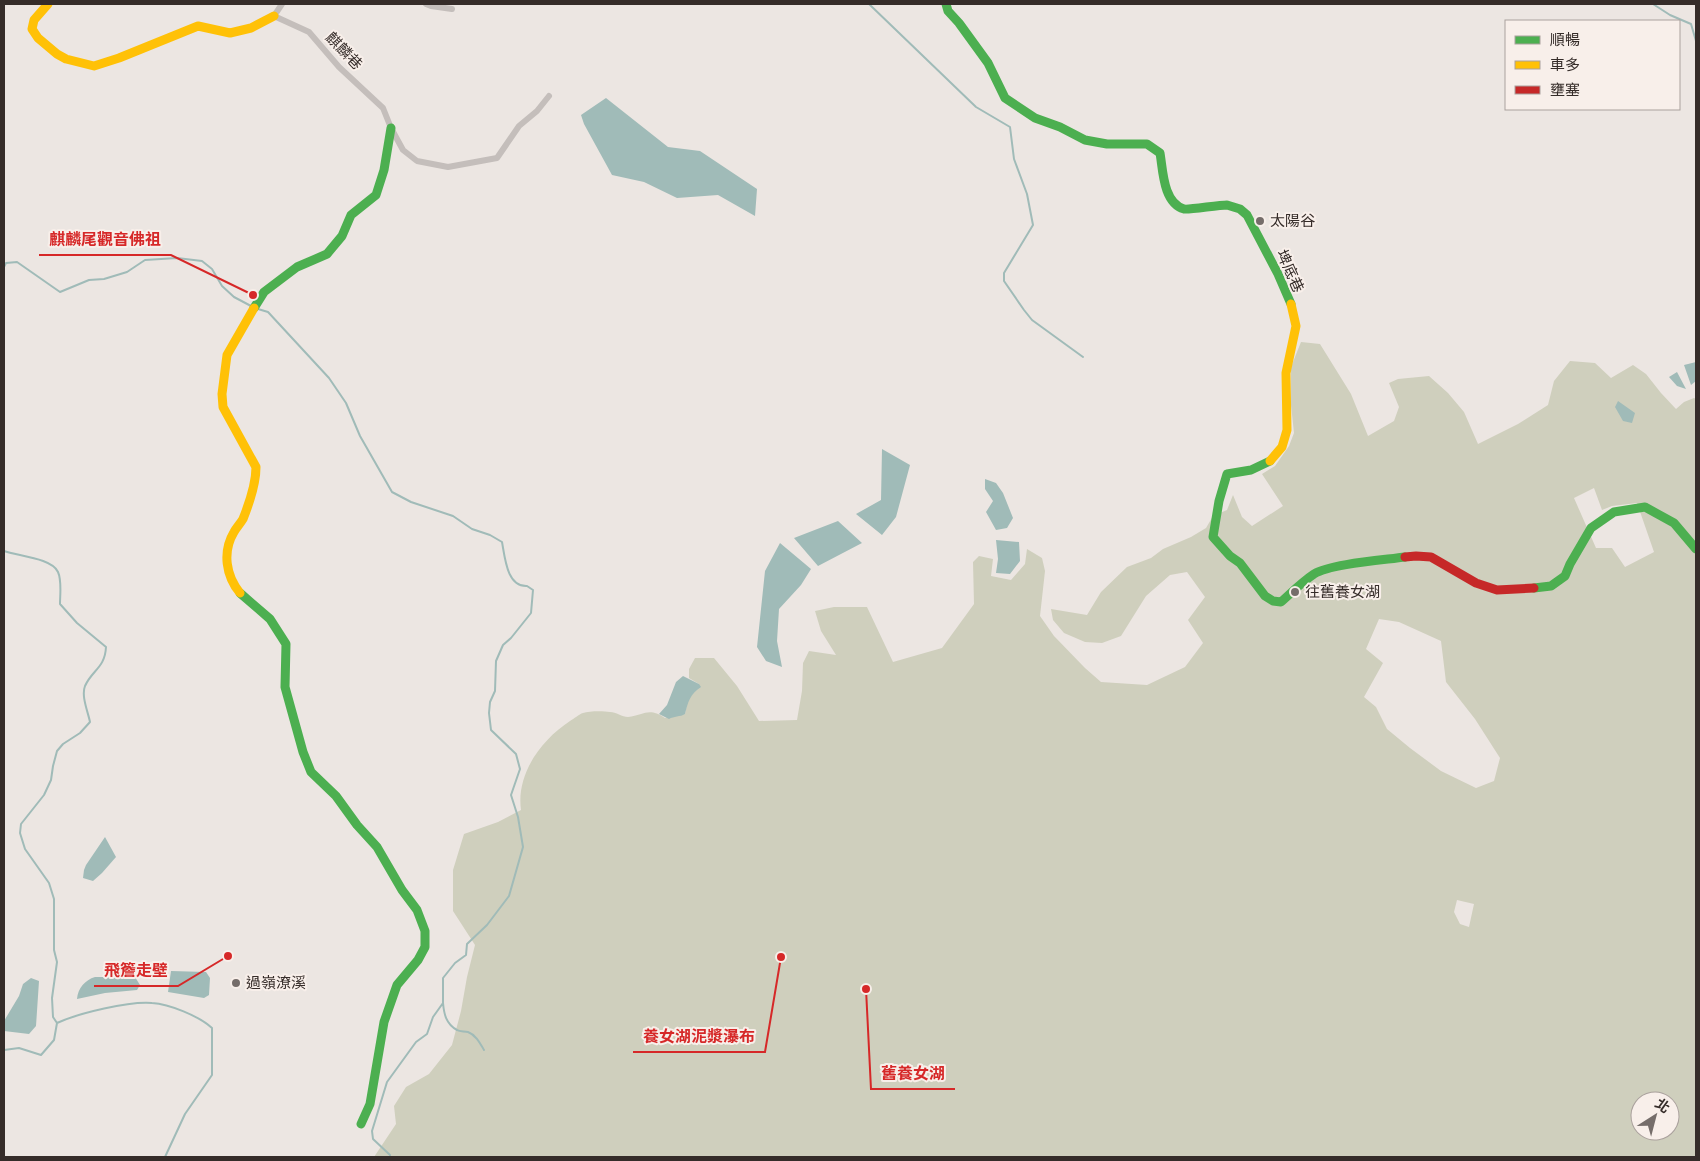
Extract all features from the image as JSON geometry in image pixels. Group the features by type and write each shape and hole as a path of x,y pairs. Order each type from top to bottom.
{"street":[{"path":"48,4 34,20 32,29 38,38 66,59 94,66 119,58 198,26 230,33 251,28 274,16 282,4"},
{"path":"426,4 452,9"},
{"name":"埤底巷","path":"946,4 948,11 988,63 1006,98 1021,109 1035,118 1060,127 1085,140 1107,144 1147,144 1160,152 1166,185 1171,200 1184,209 1224,205 1237,207 1246,213 1277,273 1292,307 1296,322 1294,340 1287,363 1285,392 1288,423 1282,447 1270,462 1253,470 1227,474 1219,501 1213,537 1230,556 1240,563 1265,596 1273,601 1281,602 1314,574 1322,571 1349,565 1416,556 1431,557 1476,583 1497,590 1551,586 1566,576 1570,564 1591,528 1614,512 1645,507 1674,524 1696,549"},
{"name":"麒麟巷","path":"274,16 309,32 339,67 383,108 403,150 417,161 448,167 497,158 519,126 538,111 549,96"},
{"path":"361,1124 370,1104 384,1022 397,985 418,960 425,947 425,931 417,910 402,890 377,847 357,825 336,796 311,772 302,752 286,687 286,644 270,620 240,592 229,575 226,558 229,542 234,531 242,521 256,477 256,467 223,407 222,394 227,355 264,292 297,267 327,254 342,236 351,215 376,195 384,170 391,128"}],"green space":[{"path":"1301,342 1320,344 1351,394 1368,436 1394,421 1399,407 1389,383 1398,379 1429,376 1448,393 1464,412 1478,444 1518,424 1548,405 1554,381 1570,361 1595,363 1611,378 1633,365 1646,374 1676,409 1684,402 1696,399 1696,1157 374,1157 396,1124 394,1106 406,1087 429,1074 452,1045 475,945 453,911 453,870 464,834 498,822 521,810 522,784 527,771 540,748 559,729 580,714 589,712 612,712 628,717 650,712 665,718 685,714 688,699 699,684 689,678 689,669 695,658 714,658 737,686 759,721 797,720 802,691 803,663 809,651 836,655 821,631 815,611 834,607 867,607 893,662 942,648 974,604 973,562 979,556 993,559 991,576 1011,580 1025,564 1027,549 1042,558 1045,571 1040,616 1054,636 1101,682 1147,685 1185,667 1203,643 1188,620 1205,597 1187,572 1170,575 1146,596 1121,636 1102,643 1085,642 1064,633 1053,620 1051,609 1087,615 1101,592 1127,567 1151,558 1163,549 1191,537 1206,528 1213,516 1227,510 1233,495 1242,517 1252,526 1283,506 1262,474 1275,466 1289,446 1294,433 1291,405 1291,367","holes":["1594,488 1602,510 1612,506 1637,503 1654,552 1625,567 1612,548 1596,548 1574,498","1379,619 1399,622 1441,641 1446,682 1475,719 1500,758 1494,781 1476,788 1441,771 1387,729 1376,707 1364,697 1383,663 1366,649","1457,900 1474,904 1469,927 1460,924 1454,912"]}],"water":[{"path":"606,98 668,147 700,151 757,189 755,216 718,195 677,198 644,182 612,175 581,115"},
{"path":"1696,362 1696,381 1691,385 1684,365"},
{"path":"1677,372 1686,389 1677,386 1669,377"},
{"path":"1618,401 1635,413 1632,423 1623,421 1615,407"},
{"path":"882,449 910,465 896,517 882,535 856,514 881,500"},
{"path":"985,479 996,483 1003,493 1013,518 1007,528 996,530 986,512 993,501 985,489"},
{"path":"838,521 862,543 818,566 794,538"},
{"path":"996,540 1019,542 1020,561 1010,574 996,573 998,559"},
{"path":"780,543 811,569 801,585 779,609 777,641 782,667 766,661 757,647 765,571"},
{"path":"683,676 699,684 701,687 694,692 685,714 669,719 659,714 667,705 676,682"},
{"path":"105,837 116,857 93,881 83,878 86,865"},
{"path":"171,971 206,972 210,978 209,995 204,998 168,992"},
{"path":"95,977 135,977 140,985 137,990 105,993 77,999 83,985"},
{"path":"31,978 39,981 36,1026 29,1034 4,1031 4,1021 19,996 23,984"}],"waterway":[{"path":"869,4 976,107 1010,127 1014,159 1027,194 1033,225 1004,273 1004,281 1032,320 1083,357"},
{"path":"1653,4 1670,15 1691,24 1696,41"},
{"path":"4,267 6,263 17,262 60,292 89,280 104,279 127,272 145,260 177,258 202,261 212,269 222,286 234,297 251,306"},
{"path":"258,309 268,312 329,378 346,403 360,436 392,492 411,502 453,516 472,529 490,535 502,542 511,577 520,585 527,586 533,590 531,613 503,645 496,661 495,691 490,702 489,713 491,730 516,754 520,769 511,795 518,817 523,847 509,896 487,925 467,944 466,955 455,963 443,978 443,1003 433,1017 427,1034 416,1042 387,1082 372,1131 373,1139 390,1157"},
{"path":"4,551 42,561 54,567 60,579 60,604 77,623 106,647 101,664 88,681 84,690 84,699 90,722 80,733 63,744 57,751 51,780 44,795 21,824 20,833 25,849 49,883 54,899 54,950 57,962 52,998 53,1017 57,1023 54,1040 41,1055 19,1048 4,1050"},
{"path":"57,1023 104,1008 152,1003 183,1011 200,1019 212,1028 212,1075 185,1114 165,1157"},
{"path":"443,1003 445,1015 450,1025 458,1031 468,1032 473,1035 484,1050"}],"traffic: fast":[{"path":"946,4 948,11 988,63 1005,98 1035,118 1060,127 1085,140 1107,144 1147,144 1160,153 1165,185 1177,206 1184,209 1192,209 1227,205 1240,209 1247,215 1278,274 1291,304"},
{"path":"254,308 264,292 297,267 327,254 342,236 351,215 376,195 384,170 391,128"},
{"path":"1270,461 1251,470 1227,474 1219,501 1213,537 1230,556 1240,563 1265,596 1273,601 1281,602 1305,580 1322,571 1344,565 1405,557"},
{"path":"1534,588 1551,586 1565,576 1591,528 1614,512 1645,507 1674,523 1696,549"},
{"path":"240,593 270,619 286,644 285,687 303,752 311,772 336,796 357,825 377,847 402,890 417,910 425,931 425,947 418,960 397,985 384,1022 370,1104 361,1124"}],"traffic: slow":[{"path":"48,4 34,20 32,29 38,38 66,59 94,66 119,58 198,26 230,33 251,28 274,16"},
{"path":"1270,461 1282,447 1287,430 1286,373 1296,326 1291,304"},
{"path":"240,593 229,572 227,564 228,548 230,540 248,507 256,467 223,407 222,394 227,355 254,308"}],"traffic: jam":[{"path":"1405,557 1431,557 1476,583 1497,590 1534,588"}],"place":[{"name":"太陽谷","path":"1260,221"},
{"name":"麒麟尾觀音佛祖","path":"253,295"},
{"name":"往舊養女湖","path":"1295,592"},
{"name":"飛簷走壁","path":"228,956"},
{"name":"養女湖泥漿瀑布","path":"781,957"},
{"name":"過嶺潦溪","path":"236,983"},
{"name":"舊養女湖","path":"866,989"}]}
